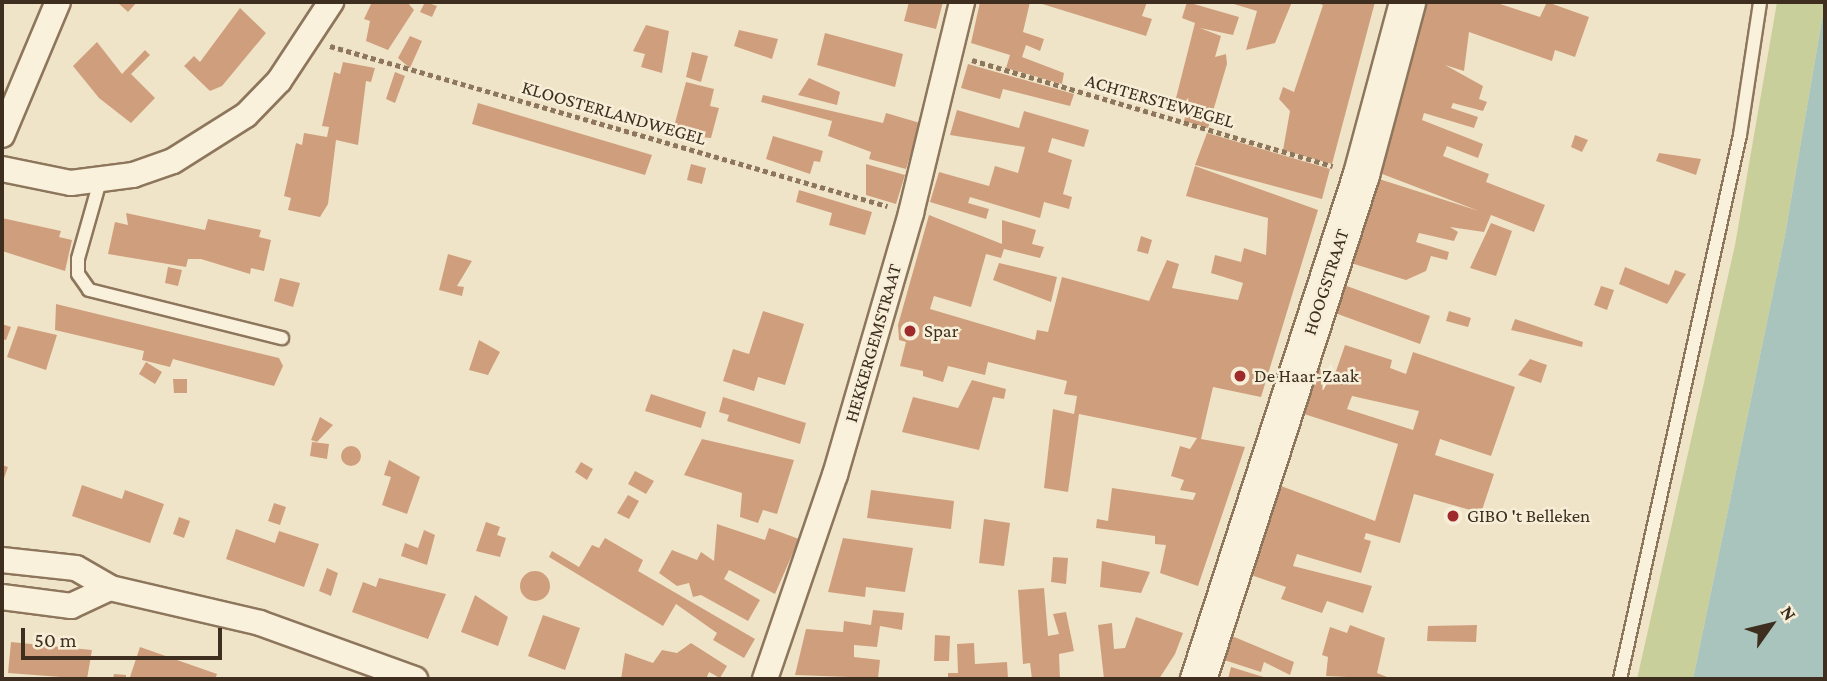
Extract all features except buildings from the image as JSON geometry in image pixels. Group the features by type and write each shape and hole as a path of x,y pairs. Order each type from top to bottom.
{"main road":[{"name":"HOOGSTRAAT","path":"1198,679 1361,174 1407,2"}],"street":[{"path":"2,135 58,2"},
{"path":"2,169 71,183 100,181 133,175 210,142 246,115 309,40 331,2"},
{"name":"HEKKERGEMSTRAAT","path":"765,679 835,475 911,213 962,2"},
{"path":"2,560 76,568 110,588 260,623 415,679"},
{"path":"2,597 71,606 110,588"}],"lane":[{"path":"1620,679 1740,135 1760,2"},
{"path":"100,181 78,258 78,274 89,290 282,338"}],"path":[{"name":"KLOOSTERLANDWEGEL","path":"309,40 911,213"},
{"name":"ACHTERSTEWEGEL","path":"951,54 1361,174"}],"green space":[{"path":"1777,2 1825,2 1785,235 1693,679 1637,679 1735,245"}],"water":[{"path":"1825,2 1825,679 1693,679 1785,235"}],"place":[{"name":"Spar","path":"910,331"},
{"name":"De Haar-Zaak","path":"1240,376"},
{"name":"GIBO 't Belleken","path":"1453,516"}]}
